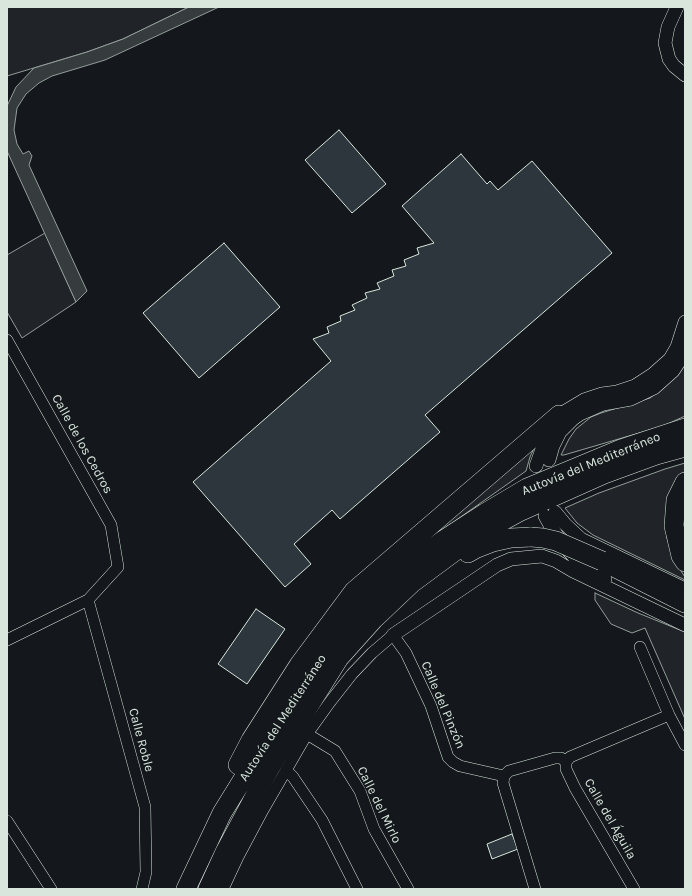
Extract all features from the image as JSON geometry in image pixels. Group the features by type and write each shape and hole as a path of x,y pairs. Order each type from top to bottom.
{"highway":[{"path":"222,813 222,793 252,740 299,665 354,591 559,415"},
{"name":"Autovía del Mediterráneo","path":"186,889 222,813 307,676 335,639 366,605 401,573 442,541 485,512 527,488 621,449 685,428"},
{"name":"Autovía del Mediterráneo","path":"208,889 225,852 270,768 339,658 374,619 412,583 475,538 521,511 604,474 685,446"},
{"path":"685,482 676,500 674,526 681,556 685,562"},
{"path":"412,583 428,581 452,563 475,549 493,542 511,538 531,537 556,541 602,561 685,603"}],"street":[{"path":"677,7 666,35 666,52 674,66 683,75"},
{"path":"672,20 685,9"},
{"path":"536,466 547,435 559,415 584,400 635,386 652,375 670,359 677,347 685,322"},
{"name":"Calle de los Cedros","path":"7,340 111,525 118,567 88,600"},
{"path":"549,460 553,446 560,432 573,419 580,414 603,404 631,399 654,388 673,371 685,353"},
{"path":"685,589 581,539 565,524 550,514 551,527 575,558 606,579 685,618"},
{"path":"223,889 262,810 307,734 352,674 372,653 394,635 497,565 511,559 542,556 556,561 685,625"},
{"path":"7,640 88,600"},
{"name":"Calle Roble","path":"88,600 144,807 146,872 142,889"},
{"name":"Calle del Pinzón","path":"394,635 406,653 431,706 448,757 460,766 504,776"},
{"path":"640,647 669,715 685,745"},
{"path":"535,889 503,783 504,776 509,771 554,758 561,758 566,762 570,757 669,715"},
{"name":"Calle del Mirlo","path":"307,734 335,751 360,791 374,829 408,889"},
{"name":"Calle del Águila","path":"566,762 566,769 575,788 634,889"},
{"path":"286,770 293,777 322,820 357,889"},
{"path":"7,821 51,889"}],"shaded area":[{"path":"7,7 189,7 123,39 87,52 7,76"},
{"path":"189,7 219,7 105,60 52,76 39,83 26,94 17,108 14,130 17,144 23,154 29,151 32,156 29,165 87,291 76,302 7,151 7,106 16,87 34,68 87,52 123,39"},
{"path":"45,233 76,302 22,338 7,312 7,255"},
{"path":"685,363 685,416 663,426 561,455 576,429 591,417 650,398 666,386"},
{"path":"536,444 526,471 421,545"},
{"path":"685,463 685,471 678,481 666,520 667,538 675,562 685,577 685,580 593,535 577,523 565,508 599,493"},
{"path":"595,593 638,613 685,632 685,719 645,628 632,633 611,624 595,600"}],"building":[{"path":"339,130 386,184 352,213 305,160"},
{"path":"461,154 487,184 490,181 498,190 532,161 612,253 425,415 440,432 340,519 332,510 294,544 311,564 285,587 193,482 331,361 313,339 329,333 327,327 341,321 340,316 355,310 352,305 367,298 365,293 380,289 377,283 394,276 392,270 406,266 404,260 419,254 417,248 434,243 402,206"},
{"path":"224,243 280,307 199,378 143,313"},
{"path":"256,609 285,629 247,684 218,664"},
{"path":"512,834 518,849 492,859 487,844"}]}
